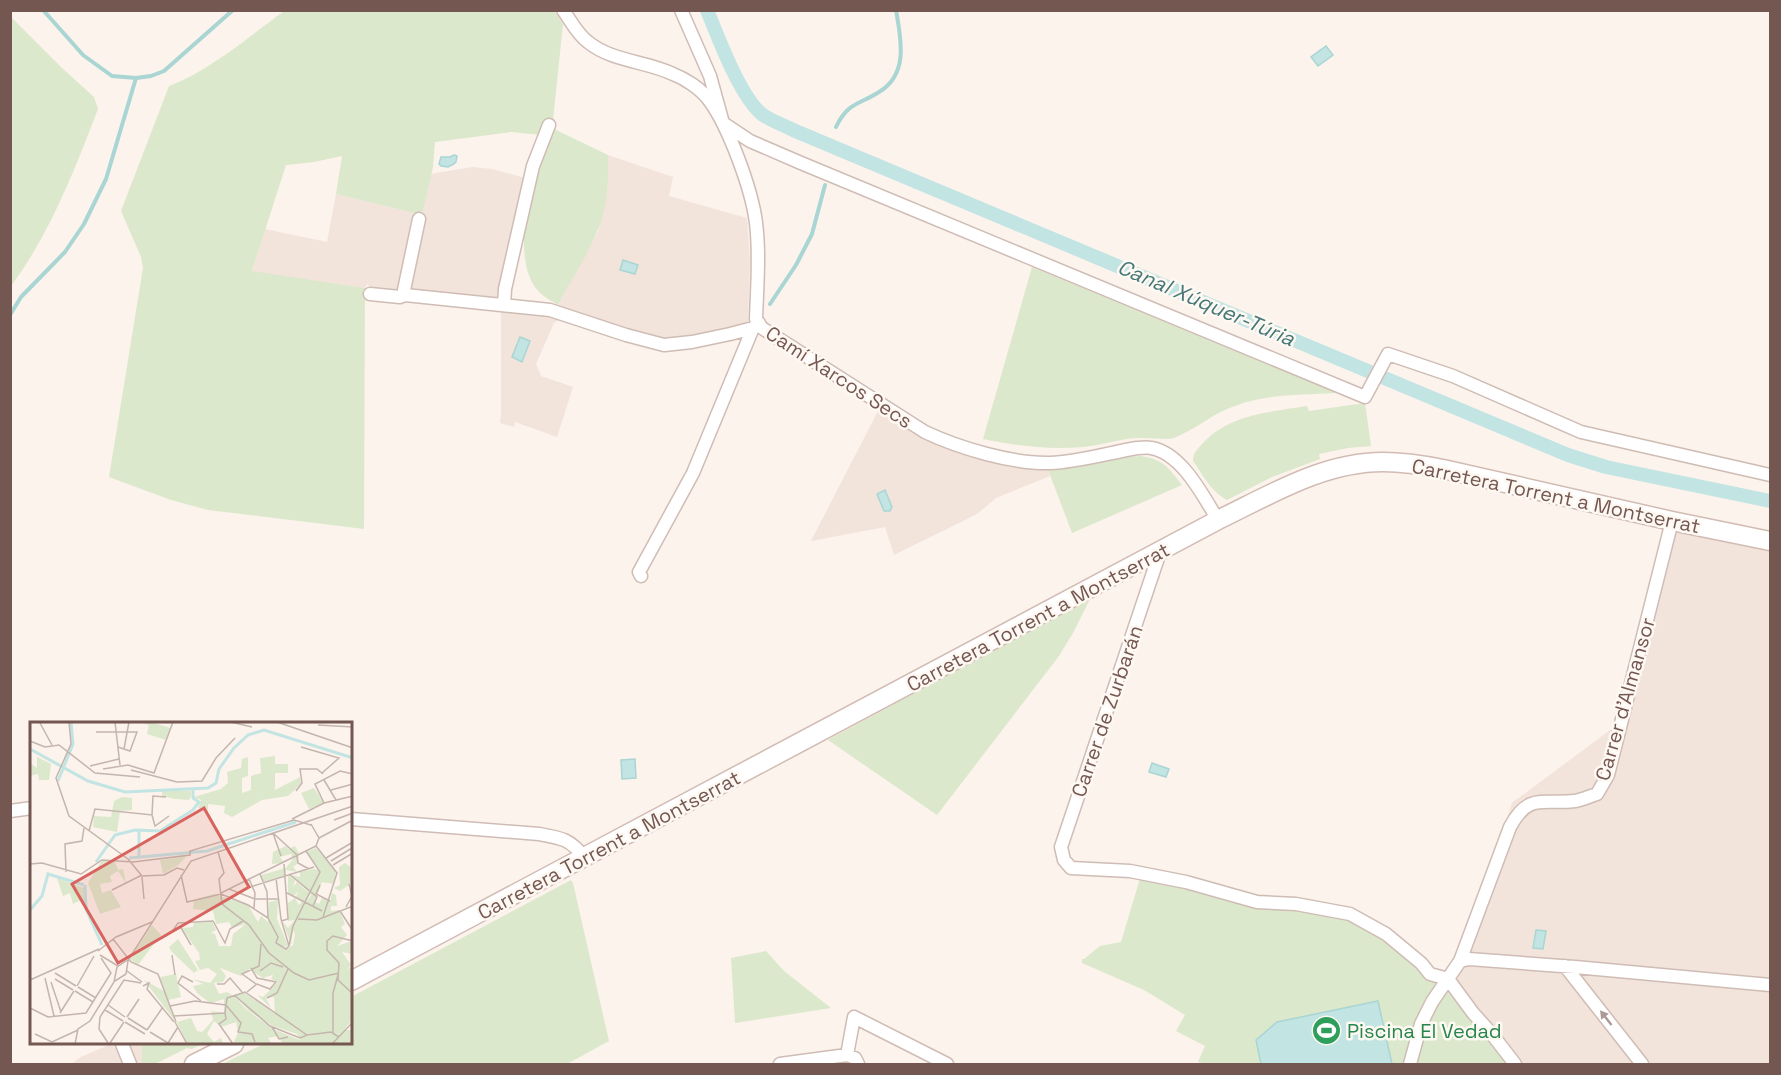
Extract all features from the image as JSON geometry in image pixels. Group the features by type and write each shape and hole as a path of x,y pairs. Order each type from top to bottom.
{"main road":[{"name":"Carretera Torrent a Montserrat","path":"352,980 1218,520 1309,476 1349,465 1382,461 1411,463 1770,541"},
{"path":"194,1065 232,1045"}],"street":[{"name":"Camí Xarcos Secs","path":"562,10 575,29 588,42 611,56 672,73 693,85 708,99 723,123 747,184 756,222 758,244 756,325 925,432 982,453 1024,461 1050,463 1137,448 1151,448 1163,452 1182,466 1218,520"},
{"path":"681,10 710,76 723,123 750,141 801,164 1365,398 1388,354 1453,376 1581,432 1770,475"},
{"path":"504,305 505,289 533,166 549,125"},
{"path":"405,295 404,290 419,219"},
{"path":"370,294 400,297 405,295 550,310 664,345 692,342 756,325"},
{"path":"641,576 639,572 693,473 756,325"},
{"name":"Carrer d'Almansor","path":"1410,1065 1421,1024 1432,1002 1460,961 1510,827 1518,813 1536,802 1576,801 1597,794 1608,775 1672,521"},
{"name":"Carrer de Zurbarán","path":"1160,552 1061,847 1064,860 1071,868 1130,871 1185,882 1257,902 1296,904 1350,914 1386,934 1421,963 1430,974 1448,979"},
{"path":"10,811 30,808"},
{"path":"352,819 538,834 560,838 575,845 585,858"},
{"path":"1460,961 1469,959 1565,966 1770,985"},
{"path":"1565,966 1642,1065"},
{"path":"1448,979 1515,1065"},
{"path":"848,1055 854,1017 948,1065"},
{"path":"122,1045 130,1065"},
{"path":"780,1065 848,1055 855,1058 858,1065"}],"shaded area":[{"path":"608,155 673,177 669,196 747,218 750,261 748,323 732,330 662,341 599,322 558,305 598,232 608,187"},
{"path":"473,167 492,169 525,178 499,301 398,296 376,291 367,284 365,288 252,272 265,229 327,242 336,194 422,215 430,174"},
{"path":"501,310 561,318 554,323 536,364 541,376 573,387 557,437 515,422 514,427 500,423"},
{"path":"878,411 924,438 1047,467 1050,476 996,498 977,514 894,555 885,527 811,541"},
{"path":"1669,514 1770,534 1770,1064 1508,1064 1491,1042 1455,975 1512,803 1629,716"},
{"path":"109,1045 115,1048 121,1045 142,1045 142,1064 71,1064"}],"green space":[{"path":"284,11 554,11 563,24 553,120 545,121 541,135 511,132 435,142 433,167 422,215 336,194 342,156 286,165 252,271 365,288 364,529 208,510 171,500 109,477 143,268 141,257 121,211 169,86 214,62"},
{"path":"11,17 94,97 98,109 50,223 11,286"},
{"path":"552,128 608,155 607,197 601,223 558,305 541,294 531,281 524,252 525,219 531,188"},
{"path":"1032,267 1335,391 1335,393 1284,396 1247,402 1227,409 1171,439 1138,438 1083,447 1045,448 983,439"},
{"path":"1365,403 1371,446 1319,454 1320,459 1272,477 1227,500 1212,488 1193,461 1202,444 1213,434 1237,420 1307,406 1309,411"},
{"path":"1141,456 1155,459 1165,465 1182,485 1072,533 1047,467"},
{"path":"1091,597 1059,656 937,815 828,740"},
{"path":"1141,875 1257,902 1350,914 1448,979 1522,1064 1204,1064 1198,1062 1205,1046 1176,1031 1185,1015 1144,990 1082,963 1082,959 1100,946 1121,942"},
{"path":"571,880 609,1041 567,1064 222,1064 262,1045 352,1045 352,996"},
{"path":"766,951 784,971 831,1008 735,1023 731,958"},
{"path":"142,1045 200,1045 192,1049 187,1048 155,1064 142,1064"}],"water":[{"path":"1326,46 1333,55 1318,66 1311,57"},
{"path":"457,156 454,164 448,167 439,164 441,157"},
{"path":"623,260 638,265 635,274 620,270"},
{"path":"520,337 530,341 522,362 512,357"},
{"path":"885,490 892,507 890,511 884,511 877,494"},
{"path":"635,759 636,778 622,779 621,760"},
{"path":"1152,763 1169,769 1166,777 1149,772"},
{"path":"1536,930 1546,931 1543,949 1533,948"},
{"name":"Piscina El Vedad","path":"1378,1001 1392,1064 1261,1064 1256,1040 1277,1022"}],"waterway":[{"path":"43,10 83,55 112,76 136,78 164,71 233,10"},
{"name":"Canal Xúquer-Túria","path":"707,10 731,67 747,96 763,115 793,130 1568,455 1606,467 1770,501"},
{"path":"836,127 850,108 879,92 895,76 901,55 896,10"},
{"path":"10,315 21,297 65,252 84,224 106,179 136,78"},
{"path":"770,304 796,265 812,234 825,185"}],"place":[{"name":"Piscina El Vedad","path":"1326,1031"}]}
